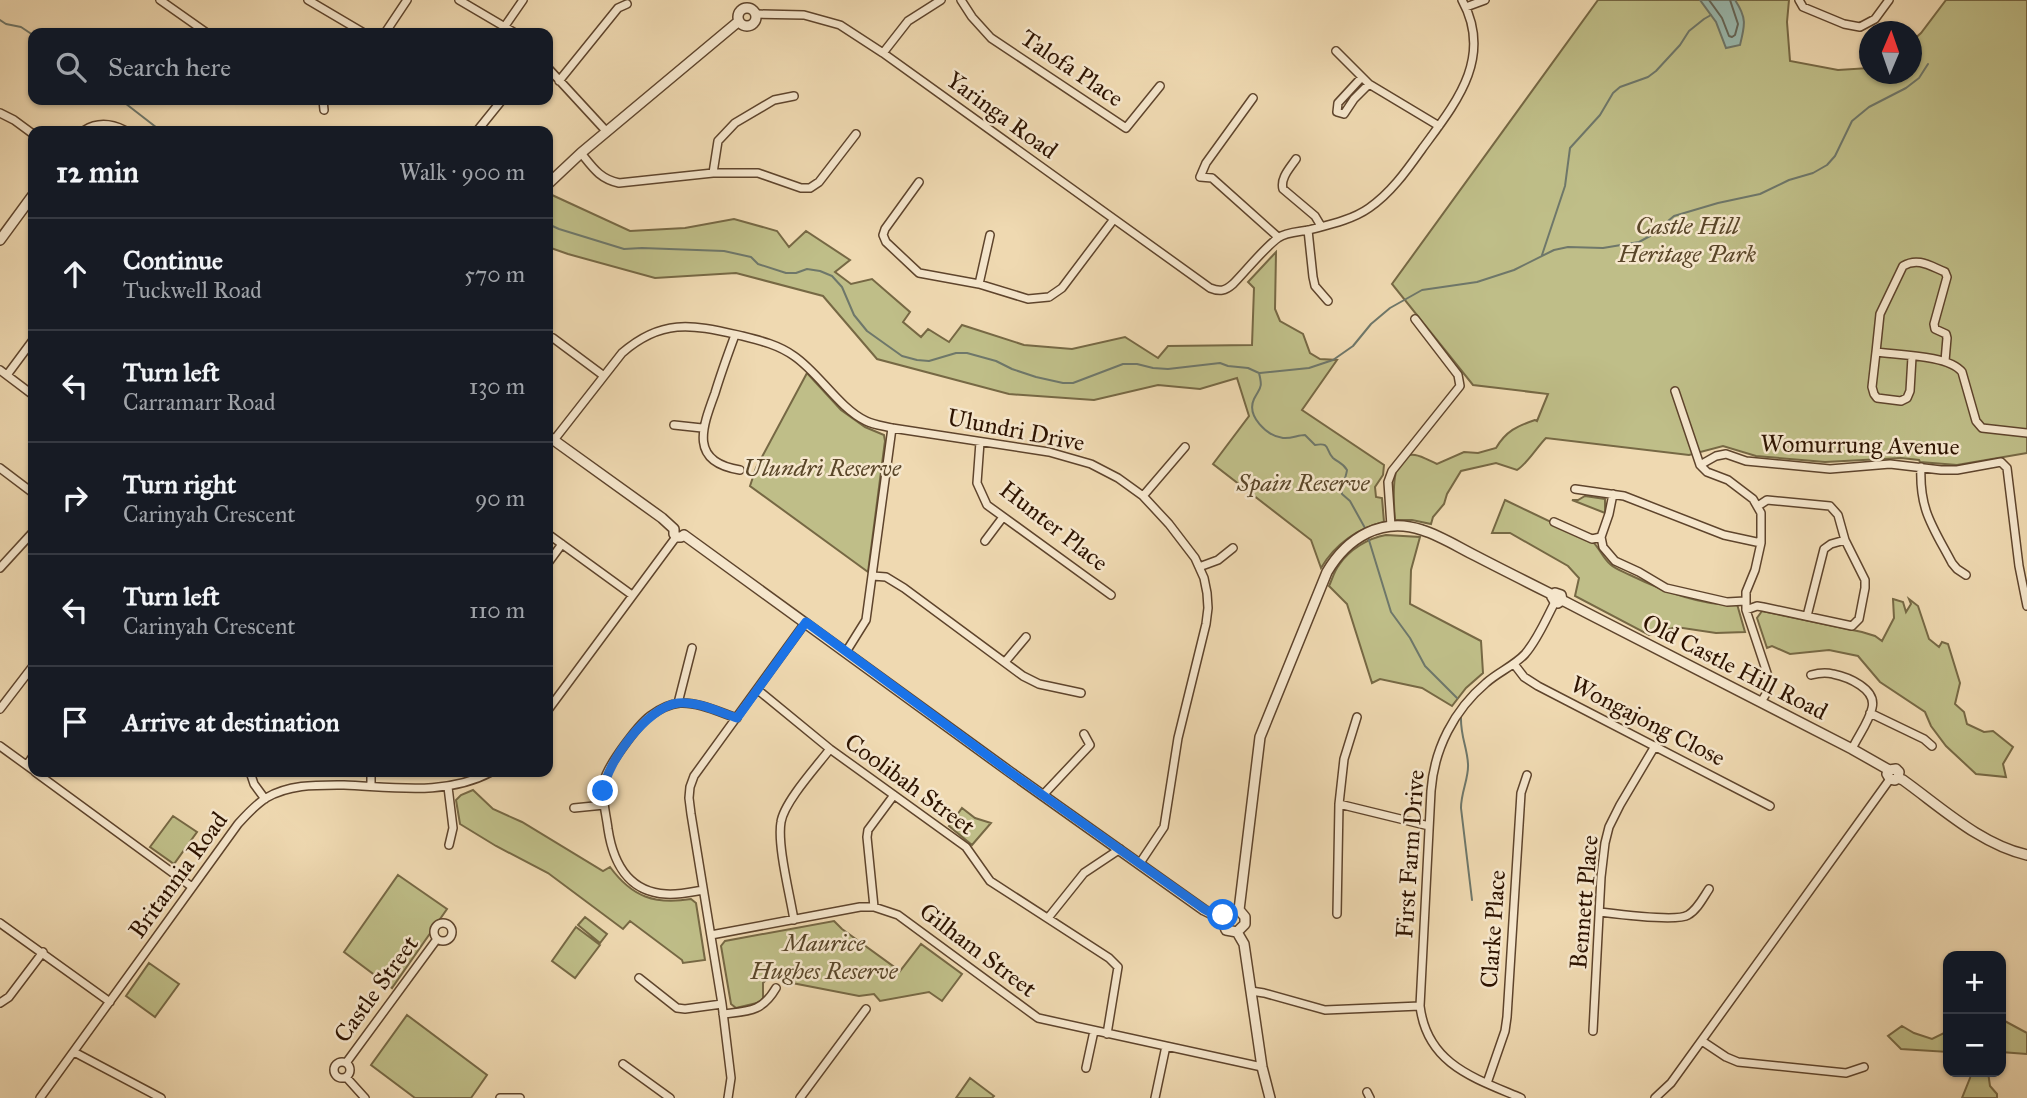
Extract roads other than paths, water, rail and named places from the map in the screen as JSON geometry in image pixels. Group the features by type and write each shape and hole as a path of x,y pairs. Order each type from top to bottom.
{"street":[{"path":"160,0 200,28"},
{"path":"388,28 407,0"},
{"path":"459,0 508,28"},
{"path":"505,26 523,0"},
{"path":"883,53 908,20 927,3 941,0"},
{"name":"Talofa Place","path":"961,0 991,38 1126,128 1160,86"},
{"path":"1253,98 1206,163 1200,177 1212,178 1278,237 1359,214 1370,208 1394,185 1458,99 1469,75 1473,52 1472,26 1464,4 1485,0"},
{"path":"1798,0 1803,7 1854,27 1871,23 1889,0"},
{"path":"313,1 356,28"},
{"path":"559,81 618,8 627,4"},
{"path":"741,4 754,10 753,23 747,26 739,21 741,4"},
{"name":"Yaringa Road","path":"755,14 804,15 840,25 1210,288 1218,291 1227,289 1278,237"},
{"path":"553,179 739,21"},
{"path":"1336,51 1369,84 1439,126"},
{"path":"553,74 607,132"},
{"path":"1362,77 1338,103 1338,112 1344,114 1369,84"},
{"path":"713,173 718,141 735,123 774,100 794,96"},
{"path":"324,105 324,110"},
{"path":"481,126 498,105"},
{"path":"0,113 28,130"},
{"path":"581,153 596,173 608,181 619,183 713,173 758,173 801,188 810,188 820,182 856,134"},
{"path":"1296,159 1283,178 1283,189 1315,216 1321,226"},
{"path":"919,182 885,229 883,235 886,242 919,272 1028,299 1049,297 1062,288 1114,219"},
{"path":"0,240 28,202"},
{"path":"1308,230 1312,277 1315,286 1328,302"},
{"path":"979,285 990,235"},
{"path":"1912,357 1910,391 1907,398 1901,401 1877,398 1872,387 1880,314 1903,266 1916,261 1945,272 1947,276 1934,324 1935,329 1946,334 1945,361"},
{"path":"1391,526 1388,482 1392,471 1460,386 1458,375 1415,319"},
{"name":"Ulundri Drive","path":"553,436 631,345 668,327 693,326 779,347 806,366 841,402 865,421 892,428 1077,458 1110,473 1143,496 1188,547 1199,566 1208,600 1206,624 1178,738 1164,827 1140,863"},
{"path":"735,335 702,428 705,447 712,458 722,466 740,470"},
{"path":"553,338 604,376"},
{"path":"7,375 28,347"},
{"path":"1876,352 1945,361 1957,366 1962,372 1976,421 1982,428 2027,433"},
{"path":"0,370 28,391"},
{"path":"1675,391 1700,465 1707,472 1728,480 1753,499 1761,513 1761,543 1745,601 1770,682 1761,702"},
{"path":"674,425 702,428"},
{"path":"846,652 866,620 892,428"},
{"path":"553,439 662,518 678,534 806,622 1042,795 1222,919 1226,930 1237,932 1244,928 1246,920 1239,910 1229,910 1222,919"},
{"name":"Hunter Place","path":"979,442 977,483 987,505 1111,595"},
{"path":"1143,496 1185,447"},
{"name":"Womurrung Avenue","path":"1700,465 1726,454 1746,461 1830,468 1890,464 1957,470 1998,461 2005,464 2027,606"},
{"path":"1921,467 1920,488 1925,511 1952,563 1966,575"},
{"path":"0,468 28,490"},
{"path":"1575,489 1628,497 1724,535 1761,543"},
{"path":"1613,494 1601,537 1603,547 1615,561 1666,588 1727,602 1745,601"},
{"path":"1746,610 1760,606 1850,626 1857,622 1865,588 1865,580 1846,540 1838,515 1830,506 1767,500 1758,506"},
{"path":"985,541 1003,517"},
{"path":"1554,522 1592,539 1601,537"},
{"name":"Old Castle Hill Road","path":"1239,910 1257,751 1266,719 1320,587 1335,558 1357,538 1391,526 1420,529 1434,535 1852,748 1992,842 2027,855"},
{"path":"553,703 678,534"},
{"path":"0,568 28,537"},
{"path":"553,538 632,595"},
{"path":"1807,616 1824,549 1846,540"},
{"path":"553,557 562,544"},
{"path":"1199,566 1218,560 1233,548"},
{"path":"873,576 886,577 904,588 1039,684 1081,693"},
{"name":"First Farm Drive","path":"1521,1098 1455,1067 1444,1058 1427,1033 1420,1006 1429,826 1433,770 1447,732 1477,691 1514,664 1534,643 1556,599"},
{"path":"728,1098 731,1078 722,1004 691,814 690,787 694,776 806,622"},
{"path":"1005,662 1026,638"},
{"path":"678,703 692,648"},
{"name":"Wongajong Close","path":"1514,664 1531,682 1770,806"},
{"path":"1816,671 1832,673 1860,686 1872,700 1870,713 1852,748"},
{"path":"0,709 28,673"},
{"name":"Coolibah Street","path":"758,690 830,749 966,847 990,881 1110,957 1118,967 1107,1034"},
{"path":"704,890 667,894 653,892 636,885 624,873 613,853 604,805 605,778 611,765 649,717 659,710 678,703 699,706 737,718"},
{"path":"1870,713 1924,739 1932,746"},
{"path":"1337,914 1339,804 1344,759 1357,717"},
{"path":"1042,795 1090,745 1084,734"},
{"path":"0,746 28,766"},
{"name":"Bennett Place","path":"1593,1031 1604,855 1609,827 1655,746"},
{"path":"794,920 781,821 786,808 830,749"},
{"name":"Clarke Place","path":"1487,1083 1505,1031 1521,793 1527,775"},
{"path":"1655,1098 1671,1083 1702,1041 1892,776"},
{"path":"43,777 192,887"},
{"path":"252,777 265,799"},
{"path":"371,777 371,786"},
{"name":"Britannia Road","path":"40,1098 238,824 265,799 305,786 448,787 480,777"},
{"path":"448,787 453,828 449,845"},
{"path":"711,935 874,906 868,830 894,795"},
{"path":"1339,804 1429,826"},
{"path":"574,808 604,805"},
{"path":"1048,918 1084,873 1120,849"},
{"path":"1600,912 1687,917 1709,889"},
{"name":"Gilham Street","path":"874,906 898,915 1038,1018 1262,1066"},
{"path":"0,923 110,1002"},
{"path":"1237,932 1244,944 1262,1066 1270,1098"},
{"name":"Castle Street","path":"346,1063 437,939"},
{"path":"0,1003 9,997 43,952"},
{"path":"639,978 677,1007 685,1009 722,1004"},
{"path":"723,1014 761,1007 770,999 776,988"},
{"path":"1251,991 1325,1010 1420,1006"},
{"path":"800,1098 866,1009"},
{"path":"1086,1068 1094,1031"},
{"path":"1702,1041 1738,1062 1846,1073 1864,1067"},
{"path":"1155,1098 1167,1046"},
{"path":"74,1052 158,1097"},
{"path":"339,1062 346,1063 350,1070 346,1077 338,1077 334,1069 339,1062"},
{"path":"623,1064 670,1098"},
{"name":"Castle Street","path":"346,1077 365,1098"},
{"path":"499,1098 520,1098"}],"water":[{"path":"1700,0 1735,0 1744,22 1740,45 1726,48 1716,22"}],"waterway":[{"path":"1542,255 1565,186 1570,148 1600,115 1613,93 1620,87 1648,77 1656,71 1689,31 1711,15"},
{"path":"0,20 28,32"},
{"path":"1260,373 1309,368 1333,360 1353,346 1371,324 1390,308 1422,290 1477,282 1514,270 1554,250 1568,247 1603,248 1639,242 1674,216 1760,194 1789,180 1813,173 1827,165 1835,156 1852,121 1869,107 1906,88 1919,78 1928,64"},
{"path":"127,105 155,126"},
{"path":"553,226 624,249 724,251 751,257 758,264 786,273 807,269 820,271 832,276 842,287 854,315 867,331 902,356 917,360 929,361 956,353 967,353 1036,377 1063,383 1073,383 1123,364 1168,369 1220,363 1248,368 1259,373 1261,382 1252,405 1255,418 1265,429 1277,436 1286,438 1305,435 1315,445 1326,446 1333,458 1347,470 1342,494 1350,501 1365,528"},
{"path":"1368,537 1391,612 1410,638 1425,666 1457,698"},
{"path":"1461,715 1468,764 1461,808 1472,900"}],"park label":[{"name":"Castle Hill Heritage Park","path":"1687,240"},
{"name":"Ulundri Reserve","path":"822,468"},
{"name":"Spain Reserve","path":"1303,483"},
{"name":"Maurice Hughes Reserve","path":"824,957"}]}
